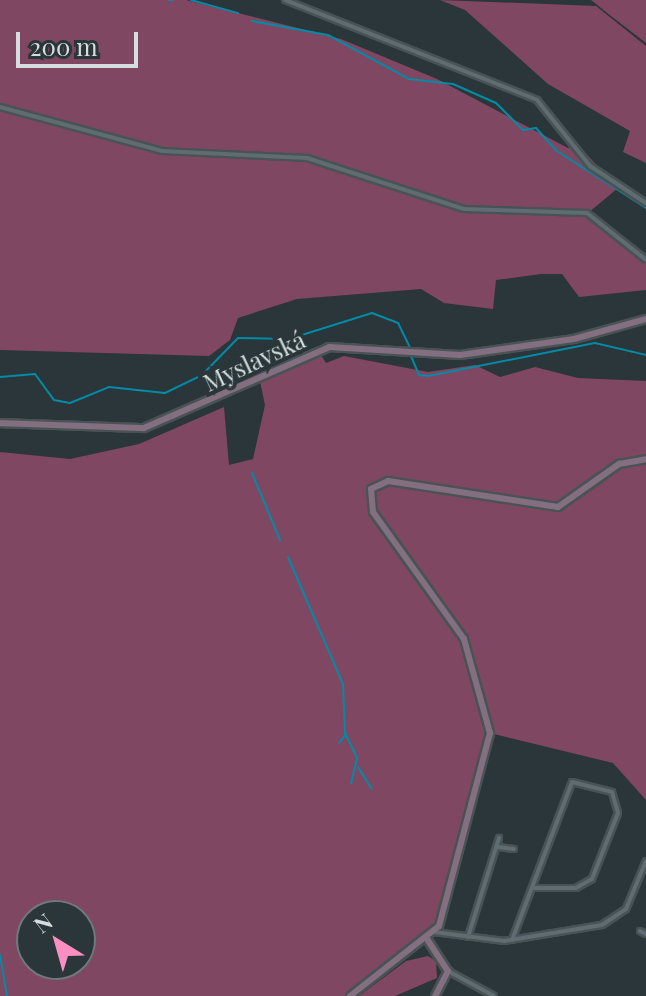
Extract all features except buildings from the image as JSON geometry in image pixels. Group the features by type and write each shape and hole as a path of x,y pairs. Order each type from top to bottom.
{"street":[{"path":"285,0 537,100 592,167 646,203"},
{"path":"0,107 162,151 307,158 464,209 587,213 646,260"},
{"name":"Myslavská","path":"0,423 144,428 329,347 460,355 574,339 646,319"},
{"path":"350,996 434,932 490,727 460,631 373,512 369,492 388,481 558,507 619,464 646,459"},
{"path":"512,940 572,782 612,792 618,813 592,879 576,888 532,888"},
{"path":"468,937 499,838"},
{"path":"498,847 514,849"},
{"path":"434,932 512,940 607,924 626,909 646,861"},
{"path":"427,939 448,971 494,996"},
{"path":"435,996 448,971"}],"shaded area":[{"path":"0,0 186,0 341,39 437,79 568,148 577,144 618,188 588,213 646,260 646,290 579,297 562,274 541,274 496,280 493,309 444,303 421,289 297,299 238,318 230,340 209,356 0,350"},
{"path":"440,0 596,6 646,46 646,163 623,152 630,131 548,84 465,10"},
{"path":"591,0 646,0 646,43 611,16"},
{"path":"316,347 326,363 344,356 428,372 475,365 500,377 535,367 578,378 646,381 646,800 613,763 490,733 439,926 350,996 0,996 0,452 70,459 139,444 224,407 229,465 253,459 265,405 258,372"},
{"path":"428,956 436,961 437,978 395,996 359,996 406,961"}],"waterway":[{"path":"191,0 238,13"},
{"path":"252,21 328,35 409,79 453,84 496,103 523,130 536,128 557,151 646,208"},
{"path":"0,377 35,374 54,400 70,403 109,387 165,393 202,375 238,338 289,339 372,313 398,323 410,348"},
{"path":"411,356 419,375 428,376 595,343 646,355"},
{"path":"252,473 280,540"},
{"path":"288,557 343,684 345,733 357,758 351,783"},
{"path":"339,743 346,734"},
{"path":"358,767 372,789"},
{"path":"0,955 7,996"}]}
